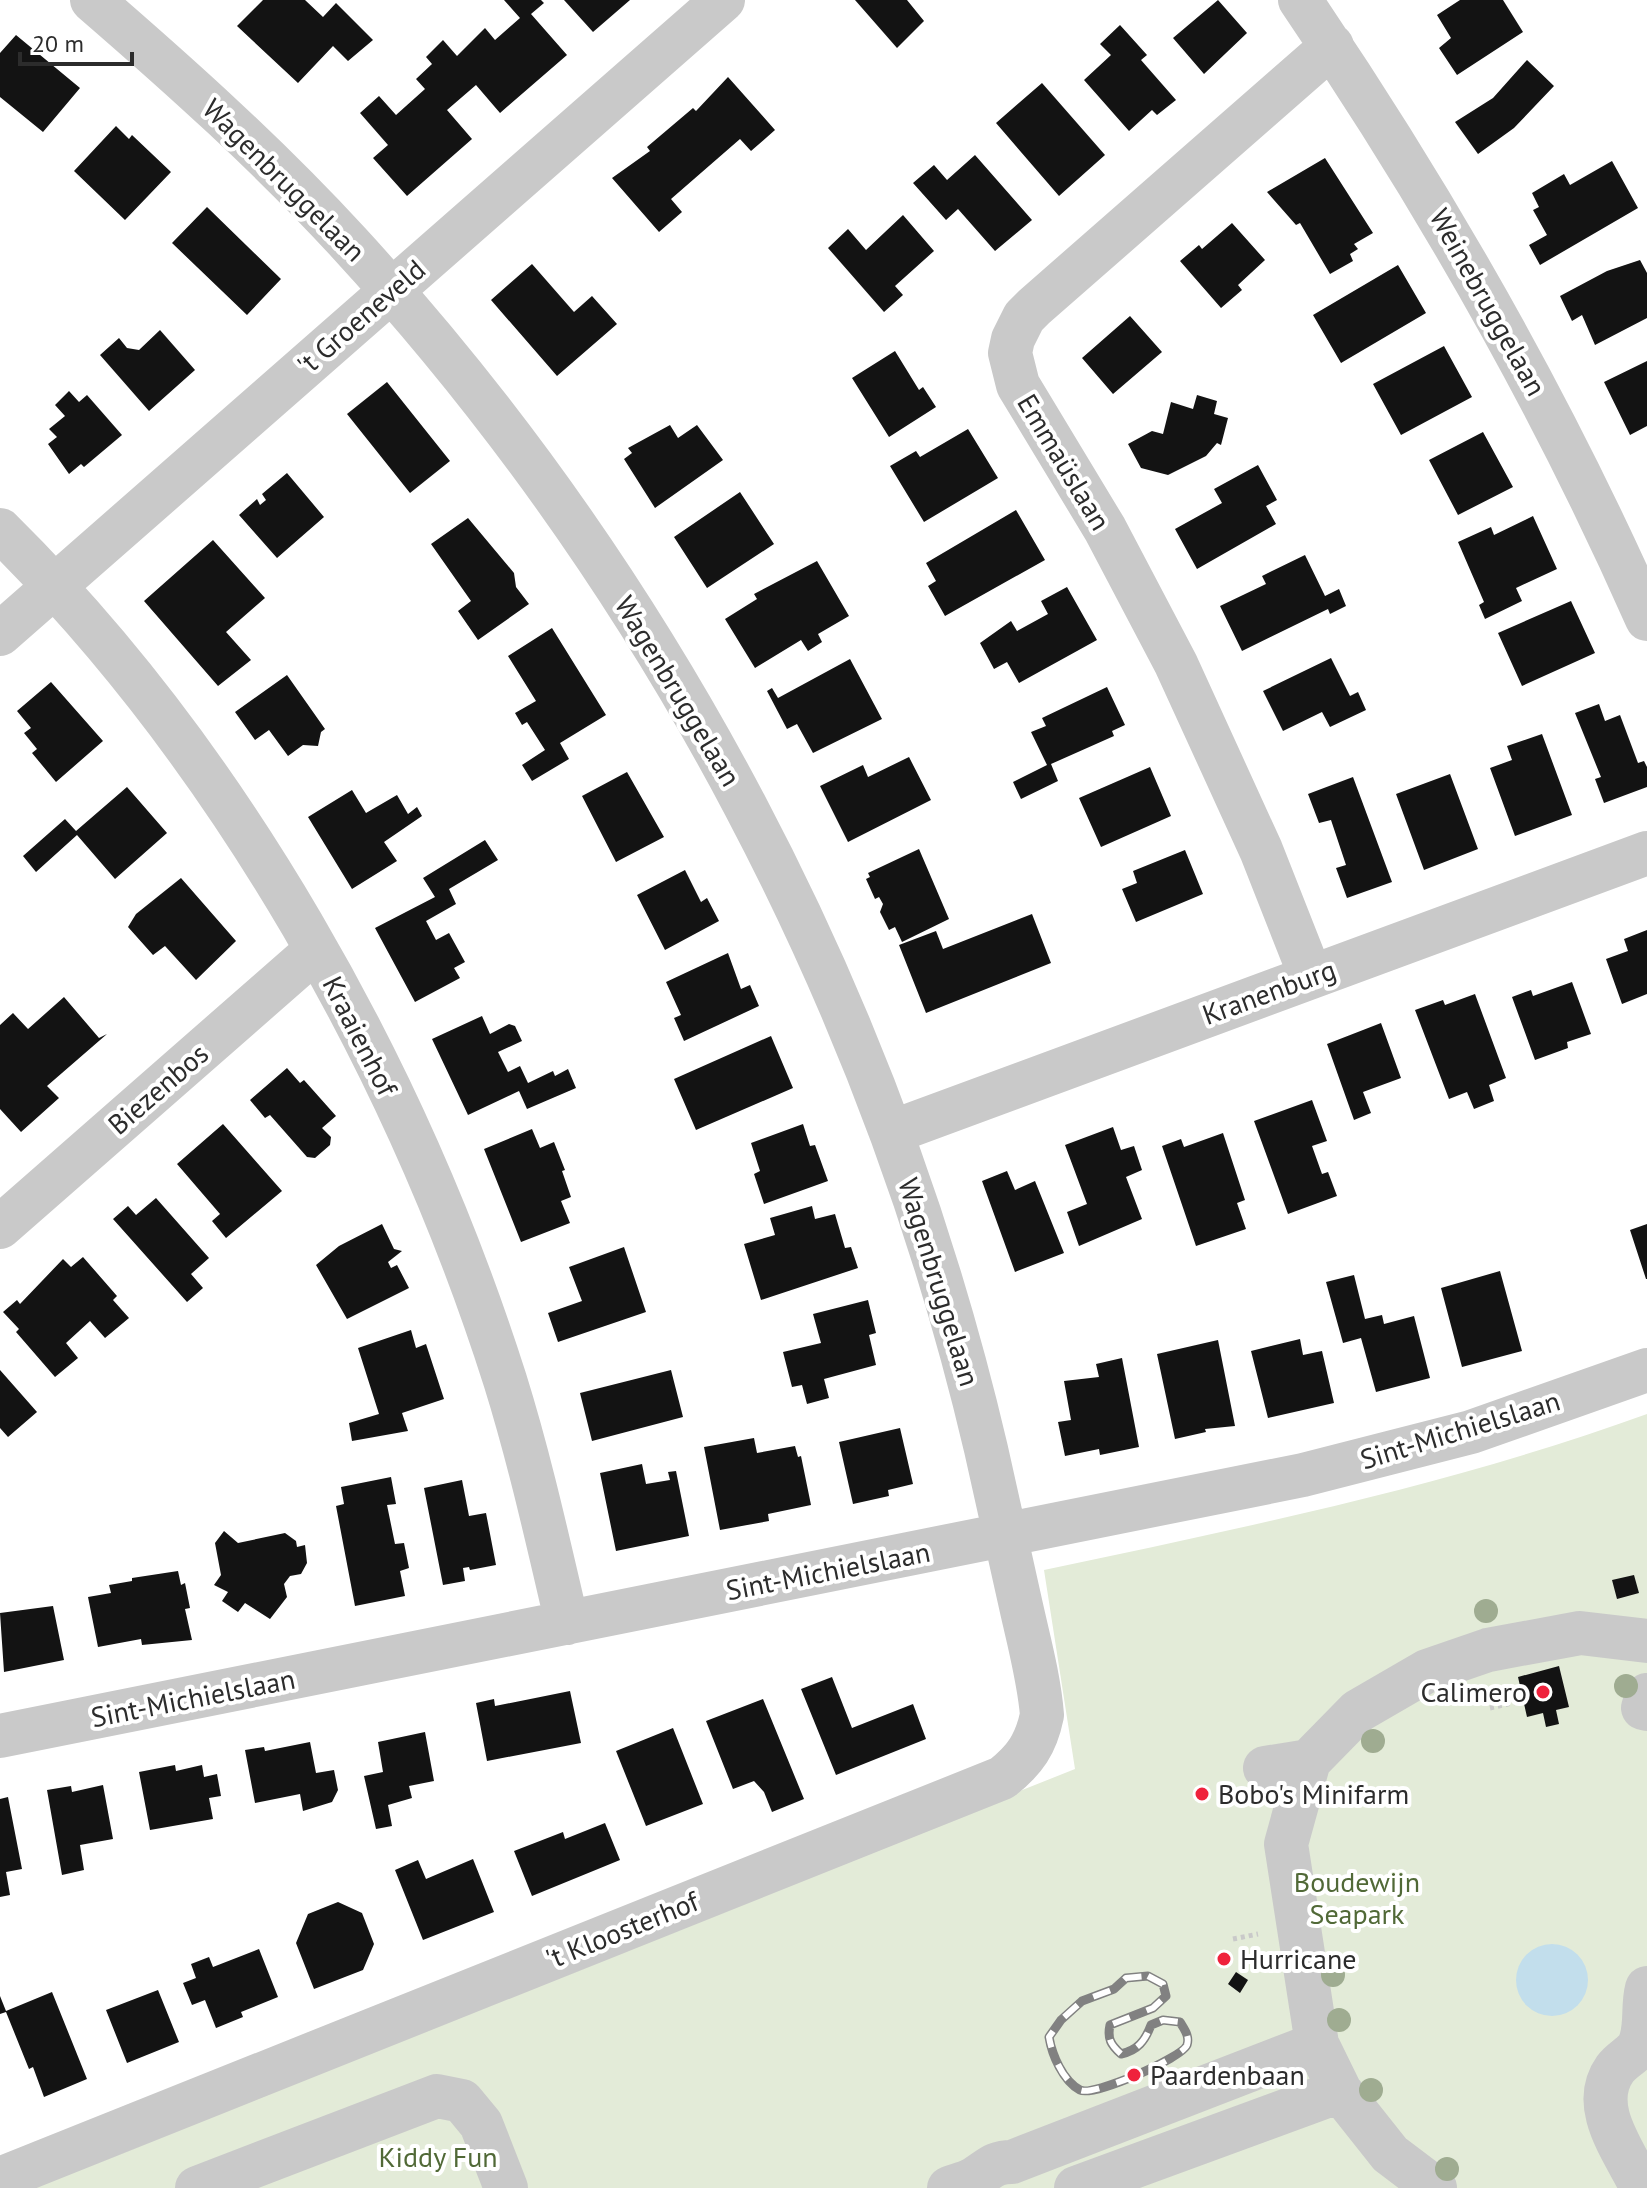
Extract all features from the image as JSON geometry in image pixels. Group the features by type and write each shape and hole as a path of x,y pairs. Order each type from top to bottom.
{"street":[{"name":"Wagenbruggelaan","path":"92,0 254,145 391,291 478,396 564,511 689,705 764,841 819,956 892,1132 959,1340 1005,1537"},
{"name":"'t Groeneveld","path":"0,634 723,0"},
{"name":"Weinebruggelaan","path":"1300,0 1442,218 1527,369 1647,619"},
{"name":"Emmaüslaan","path":"1311,977 1256,837 1176,664 1105,529 1018,385 1010,353 1017,328 1034,307 1332,46"},
{"name":"Kraaienhof","path":"0,530 56,585 197,766 315,951 394,1100 437,1197 490,1335 535,1488 567,1623"},
{"name":"Kranenburg","path":"892,1132 1647,853"},
{"name":"Biezenbos","path":"0,1227 315,951"},
{"name":"Sint-Michielslaan","path":"0,1736 1303,1475 1455,1436 1647,1370"},
{"name":"'t Kloosterhof","path":"0,2179 1002,1778 1022,1762 1037,1739 1042,1715 1005,1537"},
{"path":"1435,2188 1390,2154 1340,2091 1317,2044 1286,1844 1309,1761 1358,1711 1399,1696 1427,1671 1491,1678 1580,1633 1647,1641"},
{"path":"1647,1695 1643,1708 1647,1709"},
{"path":"1265,1768 1309,1761"},
{"path":"1642,2188 1605,2113 1605,2088 1616,2067 1639,2048 1645,2027 1647,1988"},
{"path":"989,2181 1317,2044"},
{"path":"1076,2188 1340,2091"},
{"path":"197,2188 437,2096 462,2101 481,2124 506,2188"}],"path":[{"path":"1511,1676 1517,1702 1491,1678 1511,1676"}],"green space":[{"name":"Boudewijn Seapark","path":"1647,1414 1647,2188 24,2188 1075,1769 1044,1570 1424,1483"}],"water":[{"path":"1552,1944 1578,1954 1588,1980 1578,2006 1552,2016 1526,2006 1516,1980 1526,1954"}],"building":[{"path":"263,0 305,0 323,17 336,3 373,40 348,61 333,46 298,83 237,26"},
{"path":"504,0 541,0 544,3 531,14 567,55 500,113 476,85 447,110 472,139 407,196 373,158 388,145 360,113 379,96 396,115 425,89 416,79 432,64 426,57 443,40 457,56 485,28 495,40 520,18"},
{"path":"564,0 630,0 593,32"},
{"path":"855,0 907,0 924,21 897,48"},
{"path":"1218,0 1247,33 1204,74 1173,38"},
{"path":"1460,0 1503,0 1523,32 1457,75 1439,48 1451,38 1437,15"},
{"path":"1120,25 1147,55 1141,60 1176,100 1157,115 1152,110 1129,131 1084,80 1111,55 1100,44"},
{"path":"16,35 80,88 43,132 0,97 0,53"},
{"path":"1527,60 1554,86 1514,128 1478,154 1455,122 1493,98"},
{"path":"728,77 775,130 751,151 740,139 671,199 682,212 659,232 612,178 650,151 647,147 693,108 696,111"},
{"path":"1042,83 1105,155 1059,196 996,123"},
{"path":"116,126 129,139 132,135 171,172 125,220 74,171"},
{"path":"975,155 1032,220 995,251 958,209 946,220 913,183 934,165 947,180"},
{"path":"1325,158 1373,233 1354,244 1358,249 1350,254 1353,261 1330,274 1300,223 1296,225 1267,192"},
{"path":"1612,161 1638,208 1540,265 1529,245 1547,235 1533,210 1539,207 1532,193 1564,174 1570,185"},
{"path":"207,207 281,279 247,315 172,243"},
{"path":"903,215 934,251 895,286 903,295 884,312 828,248 848,229 866,250"},
{"path":"1232,223 1265,260 1238,285 1242,290 1221,308 1180,261 1199,245 1202,249"},
{"path":"1640,260 1647,273 1647,318 1595,345 1582,315 1572,321 1560,296 1607,271"},
{"path":"532,264 574,312 592,296 617,324 557,376 491,300"},
{"path":"1398,265 1426,313 1341,363 1313,315"},
{"path":"1130,316 1162,352 1113,394 1082,358"},
{"path":"160,330 195,370 149,411 100,355 119,338 127,348 139,350"},
{"path":"1444,346 1472,397 1401,435 1373,384"},
{"path":"895,351 919,390 923,387 936,407 889,437 852,378"},
{"path":"1647,361 1647,426 1630,435 1604,382"},
{"path":"387,382 450,461 410,493 347,414"},
{"path":"69,391 79,402 87,395 122,435 84,467 81,464 69,474 48,444 57,437 49,429 65,416 55,405"},
{"path":"1197,395 1217,401 1214,414 1228,418 1221,445 1217,443 1206,456 1168,475 1141,468 1128,444 1152,431 1163,434 1171,402 1193,409"},
{"path":"670,425 678,438 697,425 723,460 655,508 624,459 632,453 628,448"},
{"path":"968,429 998,478 924,522 890,466 916,451 920,457"},
{"path":"1483,432 1513,487 1458,515 1429,460"},
{"path":"1258,465 1277,500 1266,506 1276,524 1197,569 1175,529 1222,503 1214,489"},
{"path":"287,473 324,517 277,558 239,515 257,499 260,505 266,500 262,494"},
{"path":"740,492 774,544 707,588 674,537"},
{"path":"1016,510 1045,560 945,616 928,586 936,581 926,563"},
{"path":"1533,516 1557,569 1516,588 1522,601 1485,619 1479,605 1484,602 1458,542 1491,527 1494,535"},
{"path":"468,518 514,573 516,587 529,604 478,640 458,611 471,601 431,544"},
{"path":"213,540 265,598 226,632 251,660 218,686 144,601"},
{"path":"1305,555 1325,596 1339,589 1346,606 1330,614 1328,609 1242,651 1220,606 1266,584 1262,576"},
{"path":"817,561 849,616 818,634 822,642 808,651 801,640 755,668 725,619 757,599 754,594"},
{"path":"1067,587 1097,640 1019,683 1007,662 994,669 980,643 1011,621 1017,631 1048,614 1041,601"},
{"path":"1571,601 1595,653 1522,686 1498,633"},
{"path":"552,628 606,715 560,743 569,759 532,781 522,765 545,750 527,722 522,725 515,713 536,701 508,656"},
{"path":"1331,658 1350,696 1358,692 1366,710 1330,727 1322,712 1283,731 1263,691"},
{"path":"850,659 882,719 813,753 797,724 787,729 767,691 772,688 778,698"},
{"path":"287,675 325,729 321,732 318,746 303,745 288,756 269,730 255,740 235,712"},
{"path":"51,682 103,741 56,782 32,753 37,749 24,733 31,728 17,711"},
{"path":"1107,687 1125,725 1112,731 1114,736 1051,764 1058,781 1021,799 1013,782 1047,765 1031,732 1046,726 1042,718"},
{"path":"1599,704 1605,721 1620,715 1638,763 1644,761 1647,767 1647,787 1604,803 1595,779 1601,777 1575,713"},
{"path":"1542,734 1572,815 1515,836 1490,768 1512,760 1507,746"},
{"path":"909,757 931,800 848,842 820,786 863,765 868,777"},
{"path":"1150,767 1171,816 1101,847 1079,798"},
{"path":"627,772 664,837 616,862 582,796"},
{"path":"1450,774 1478,849 1424,870 1396,794"},
{"path":"1353,777 1392,882 1347,898 1336,868 1346,865 1331,820 1319,823 1308,794"},
{"path":"127,787 167,833 115,879 77,835 36,872 23,856 65,819 76,831"},
{"path":"352,790 366,813 397,795 408,814 417,807 422,816 384,842 397,861 352,889 308,817"},
{"path":"485,840 498,860 449,889 456,904 426,921 436,940 449,933 465,962 454,968 460,978 415,1002 375,928 435,897 423,878"},
{"path":"919,849 949,919 902,942 895,927 889,930 880,912 883,904 879,897 875,899 866,879 870,877 868,873"},
{"path":"1185,850 1203,894 1136,922 1122,889 1137,883 1133,871"},
{"path":"685,870 701,902 707,898 719,921 665,950 637,895"},
{"path":"181,878 236,941 196,980 165,946 153,955 128,927 136,914"},
{"path":"1032,914 1051,963 926,1013 899,945 936,931 943,949"},
{"path":"1647,930 1647,994 1622,1004 1606,959 1628,951 1624,939"},
{"path":"728,953 741,989 750,985 759,1006 684,1041 674,1018 681,1015 666,982"},
{"path":"1572,982 1591,1034 1567,1042 1568,1048 1535,1060 1512,997 1531,990 1533,996"},
{"path":"1475,994 1506,1078 1489,1085 1494,1101 1474,1109 1467,1092 1449,1099 1415,1010 1443,1000 1445,1005"},
{"path":"64,997 99,1038 107,1034 47,1086 59,1098 21,1132 0,1109 0,1025 13,1013 28,1029"},
{"path":"482,1016 490,1034 509,1024 515,1026 522,1041 498,1052 508,1072 520,1066 528,1083 553,1071 555,1076 568,1069 576,1088 527,1109 519,1091 468,1115 432,1039"},
{"path":"1381,1023 1401,1078 1363,1092 1371,1113 1354,1120 1327,1044"},
{"path":"771,1036 793,1088 696,1130 674,1079"},
{"path":"287,1068 300,1083 304,1080 336,1116 322,1128 331,1137 330,1145 315,1158 307,1157 270,1115 265,1118 250,1100"},
{"path":"1312,1100 1327,1141 1312,1146 1322,1174 1328,1172 1337,1196 1288,1214 1254,1121"},
{"path":"223,1124 282,1191 226,1238 212,1221 220,1214 177,1164"},
{"path":"803,1124 810,1146 815,1145 828,1181 764,1204 754,1174 760,1171 751,1143"},
{"path":"1113,1127 1121,1150 1134,1146 1142,1170 1126,1177 1142,1219 1079,1246 1067,1212 1087,1204 1065,1145"},
{"path":"532,1129 540,1148 554,1142 571,1197 561,1201 570,1223 521,1242 484,1149"},
{"path":"1223,1133 1245,1200 1237,1203 1246,1229 1196,1246 1162,1146 1181,1139 1184,1147"},
{"path":"1007,1171 1015,1190 1035,1181 1064,1253 1015,1272 982,1181"},
{"path":"156,1198 209,1258 191,1274 203,1288 187,1302 113,1219 128,1206 136,1215"},
{"path":"812,1206 815,1219 835,1214 845,1248 851,1247 858,1268 761,1300 744,1244 775,1235 770,1218"},
{"path":"382,1224 394,1249 402,1251 388,1262 391,1268 397,1265 409,1288 347,1319 316,1265 339,1246"},
{"path":"1647,1224 1647,1279 1646,1279 1630,1230"},
{"path":"624,1247 646,1312 558,1342 548,1313 582,1301 569,1267"},
{"path":"83,1257 117,1296 113,1300 129,1318 105,1338 90,1321 66,1343 78,1358 55,1377 3,1312 17,1300 20,1304 63,1259 71,1267"},
{"path":"1500,1271 1522,1351 1462,1367 1441,1288"},
{"path":"1354,1275 1365,1319 1382,1315 1384,1324 1414,1316 1430,1378 1376,1392 1361,1338 1343,1343 1326,1282"},
{"path":"868,1300 876,1333 869,1335 876,1365 824,1379 829,1398 807,1404 802,1385 792,1387 783,1352 821,1343 813,1314"},
{"path":"411,1330 416,1348 426,1344 444,1399 402,1413 408,1431 352,1441 349,1423 379,1414 358,1348"},
{"path":"1300,1339 1303,1355 1322,1351 1334,1403 1268,1418 1251,1351"},
{"path":"1218,1340 1235,1426 1205,1429 1206,1432 1175,1439 1157,1354"},
{"path":"1122,1358 1139,1447 1100,1455 1099,1449 1065,1456 1058,1422 1071,1420 1064,1381 1099,1377 1096,1364"},
{"path":"0,1370 37,1412 8,1437 0,1428"},
{"path":"671,1370 683,1417 592,1441 580,1393"},
{"path":"900,1428 913,1484 888,1490 889,1496 853,1504 839,1442"},
{"path":"754,1438 757,1453 795,1446 798,1457 801,1456 811,1505 768,1514 769,1521 720,1530 704,1447"},
{"path":"642,1464 646,1484 670,1480 668,1472 676,1471 689,1536 616,1551 600,1473"},
{"path":"391,1477 396,1504 387,1505 395,1544 404,1543 409,1568 400,1571 405,1596 355,1606 336,1506 344,1504 341,1487"},
{"path":"462,1480 469,1516 486,1513 496,1565 470,1570 469,1567 463,1568 465,1581 443,1585 424,1488"},
{"path":"224,1531 238,1543 285,1533 296,1541 297,1547 305,1545 307,1563 301,1574 290,1576 284,1584 287,1597 270,1619 245,1603 238,1612 222,1601 228,1592 214,1585 221,1575 215,1543"},
{"path":"178,1571 181,1585 185,1583 190,1608 185,1609 192,1640 142,1645 141,1639 98,1647 88,1597 111,1593 109,1585 132,1581 132,1578"},
{"path":"1634,1575 1639,1593 1617,1599 1612,1580"},
{"path":"53,1606 64,1660 4,1672 0,1613"},
{"name":"Calimero","path":"1559,1666 1569,1707 1556,1710 1559,1724 1546,1727 1543,1713 1527,1717 1518,1677"},
{"path":"832,1677 852,1728 913,1704 926,1739 836,1775 801,1689"},
{"path":"570,1691 581,1743 487,1761 476,1703 494,1699 495,1706"},
{"path":"763,1699 804,1799 772,1812 764,1792 754,1781 733,1789 706,1721"},
{"path":"673,1728 703,1804 646,1826 616,1751"},
{"path":"425,1732 434,1781 409,1786 412,1798 388,1805 392,1826 376,1829 364,1776 383,1772 378,1742"},
{"path":"310,1742 316,1773 334,1770 338,1790 332,1802 303,1811 300,1794 255,1803 245,1750 264,1747 265,1751"},
{"path":"175,1765 176,1771 202,1765 204,1777 217,1774 221,1796 209,1798 213,1819 150,1830 139,1772"},
{"path":"103,1785 113,1839 80,1845 84,1870 62,1875 47,1790 71,1786 72,1792"},
{"path":"8,1797 22,1869 6,1872 10,1895 0,1897 0,1799"},
{"path":"605,1823 620,1860 532,1896 514,1851 563,1832 565,1839"},
{"path":"473,1859 494,1912 423,1940 395,1870 418,1860 426,1879"},
{"path":"338,1902 362,1913 374,1944 363,1970 314,1989 296,1943 308,1914"},
{"path":"259,1949 278,1997 241,2012 243,2017 216,2028 205,2000 192,2005 183,1983 196,1978 191,1964 209,1957 213,1967"},
{"path":"1236,1972 1248,1980 1240,1993 1228,1984"},
{"path":"158,1990 179,2042 127,2063 106,2010"},
{"path":"52,1992 87,2079 44,2097 6,2012 0,2014 0,1996 6,2011"}],"railway":[{"path":"1148,1976 1163,1984 1166,1996 1153,2008 1110,2025 1112,2045 1121,2054 1132,2050 1143,2040 1151,2025 1163,2020 1180,2022 1187,2036 1187,2045 1182,2051 1136,2075 1102,2088 1080,2090 1059,2067 1049,2037 1061,2020 1082,2001 1114,1989 1126,1978 1148,1976"}],"place":[{"name":"Calimero","path":"1543,1692"},
{"name":"Bobo's Minifarm","path":"1202,1794"},
{"name":"Hurricane","path":"1224,1959"},
{"name":"Paardenbaan","path":"1134,2075"}],"park label":[{"name":"Kiddy Fun","path":"438,2157"}]}
